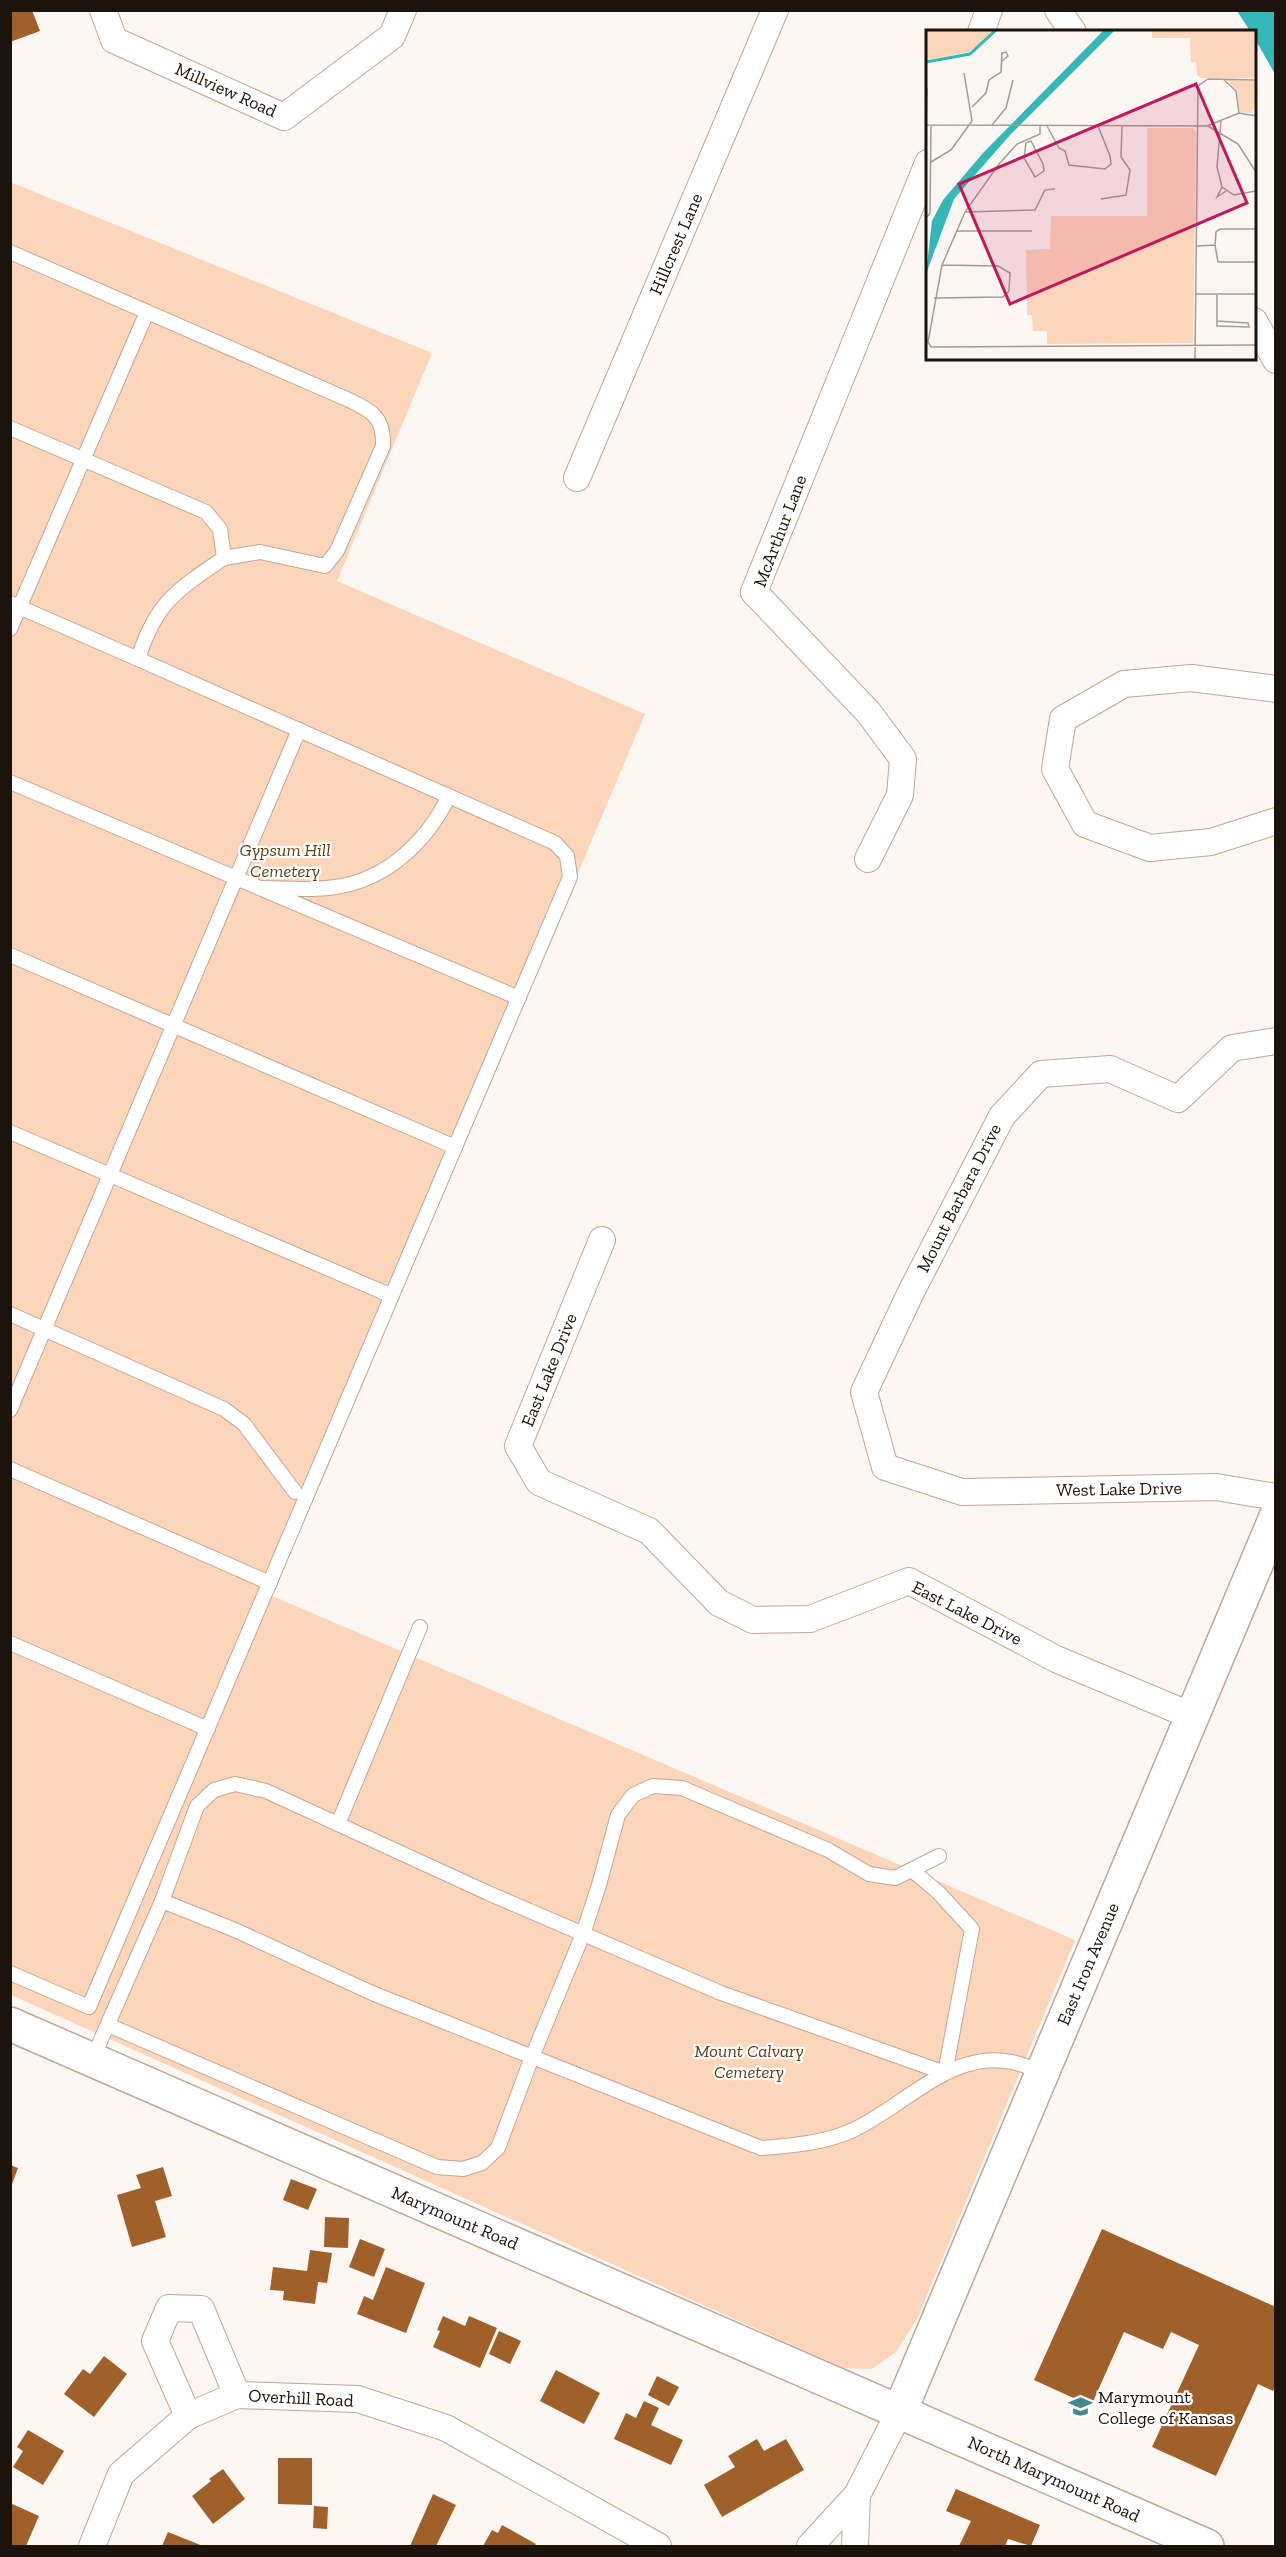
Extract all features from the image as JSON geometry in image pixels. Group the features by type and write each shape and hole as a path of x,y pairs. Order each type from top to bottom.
{"street":[{"name":"Millview Road","path":"103,10 114,40 284,117 392,36 403,10"},
{"name":"Hillcrest Lane","path":"577,478 774,10"},
{"path":"982,30 989,10"},
{"path":"1058,10 1072,30"},
{"name":"McArthur Lane","path":"868,860 900,795 903,759 869,713 754,592 926,165"},
{"path":"1256,325 1275,360"},
{"path":"1275,689 1191,678 1124,684 1064,719 1055,769 1085,824 1150,848 1211,842 1275,821"},
{"name":"Mount Barbara Drive","path":"962,1492 885,1467 864,1392 910,1292 1002,1116 1041,1074 1110,1069 1178,1099 1232,1048 1275,1041"},
{"name":"East Lake Drive","path":"602,1240 518,1446 539,1482 649,1531 719,1603 753,1620 810,1619 909,1581 1056,1659 1192,1716"},
{"name":"West Lake Drive","path":"962,1492 1216,1487 1275,1497"},
{"name":"East Iron Avenue","path":"900,2411 1275,1518"},
{"name":"Marymount Road","path":"10,2024 900,2411"},
{"path":"188,2416 155,2341 170,2308 201,2309 237,2395"},
{"name":"Overhill Road","path":"92,2547 121,2474 188,2416 237,2395 358,2399 446,2428 658,2547"},
{"path":"810,2547 857,2495 900,2411"},
{"name":"North Marymount Road","path":"900,2411 1207,2547"},
{"path":"855,2547 857,2495"}],"lane":[{"path":"10,252 349,400 371,411 384,428 383,446 337,551 325,566 260,552 224,558 185,585 159,611 148,630 138,659"},
{"path":"10,629 15,605 84,459 147,312"},
{"path":"10,428 206,512 220,529 224,558"},
{"path":"10,1973 89,2007 570,877 567,856 555,843 15,605"},
{"path":"10,1410 299,730"},
{"path":"10,782 255,888 519,998"},
{"path":"255,888 336,887 376,875 414,848 437,819 449,796"},
{"path":"10,955 455,1147"},
{"path":"10,1132 392,1296"},
{"path":"10,1314 224,1409 244,1424 295,1492"},
{"path":"10,1469 270,1583"},
{"path":"338,1824 420,1627"},
{"path":"10,1643 207,1729"},
{"path":"92,2060 162,1900 197,1806 214,1790 235,1784 266,1791 583,1934 721,1993 945,2073"},
{"path":"108,2025 437,2167 463,2169 482,2163 498,2148 532,2057 583,1934 600,1886 618,1815 633,1795 653,1786 682,1788 828,1850 869,1874 895,1878 939,1856"},
{"path":"913,1871 939,1893 972,1929 945,2073"},
{"path":"162,1900 235,1930 372,1993 761,2148 795,2146 851,2131 945,2073 979,2061 1011,2062 1043,2072"}],"green space":[{"name":"Gypsum Hill Cemetery","path":"10,182 432,353 337,581 645,714 319,1488 270,1595 1075,1940 917,2319 896,2352 872,2369 844,2368 11,1995"}],"water":[{"path":"1237,11 1275,11 1275,74 1256,41 1256,30 1249,30"}],"building":[{"path":"10,10 32,10 40,31 10,42"},
{"path":"10,2165 18,2168 11,2187 10,2187"},
{"path":"163,2167 172,2196 155,2201 166,2237 132,2247 117,2195 141,2188 136,2175"},
{"path":"291,2179 317,2189 308,2210 283,2200"},
{"path":"325,2217 349,2218 348,2248 324,2247"},
{"path":"1102,2229 1276,2307 1276,2384 1273,2391 1258,2384 1216,2476 1152,2447 1199,2345 1171,2332 1163,2349 1124,2332 1091,2406 1034,2380"},
{"path":"360,2239 385,2249 374,2277 349,2267"},
{"path":"310,2250 332,2253 327,2283 318,2282 315,2304 283,2300 284,2291 270,2290 273,2267 307,2271"},
{"path":"386,2267 425,2283 406,2333 357,2314 364,2296 373,2300"},
{"path":"443,2316 465,2326 469,2316 497,2328 480,2368 433,2347"},
{"path":"499,2331 521,2341 510,2364 489,2354"},
{"path":"104,2356 127,2374 94,2417 64,2394 83,2369 90,2374"},
{"path":"556,2370 600,2393 584,2424 540,2401"},
{"path":"657,2376 679,2387 669,2406 648,2395"},
{"path":"644,2401 659,2408 651,2425 683,2440 671,2465 614,2439 626,2413 636,2418"},
{"path":"28,2430 64,2451 43,2485 13,2467 23,2451 17,2447"},
{"path":"757,2439 764,2451 786,2439 804,2470 722,2517 704,2485 735,2467 728,2456"},
{"path":"278,2458 312,2458 312,2505 278,2504"},
{"path":"223,2469 245,2499 213,2524 192,2496"},
{"path":"956,2489 1040,2525 1031,2546 1008,2539 1005,2546 959,2546 971,2521 946,2511"},
{"path":"433,2494 456,2505 436,2546 410,2546"},
{"path":"10,2503 39,2516 26,2546 10,2546"},
{"path":"314,2506 328,2507 327,2529 313,2528"},
{"path":"502,2525 536,2544 534,2546 483,2546 492,2530 498,2533"},
{"path":"168,2532 203,2546 162,2546"}],"place":[{"name":"Marymount College of Kansas","path":"1080,2407"}],"park label":[{"name":"Mount Calvary Cemetery","path":"749,2061"}]}
